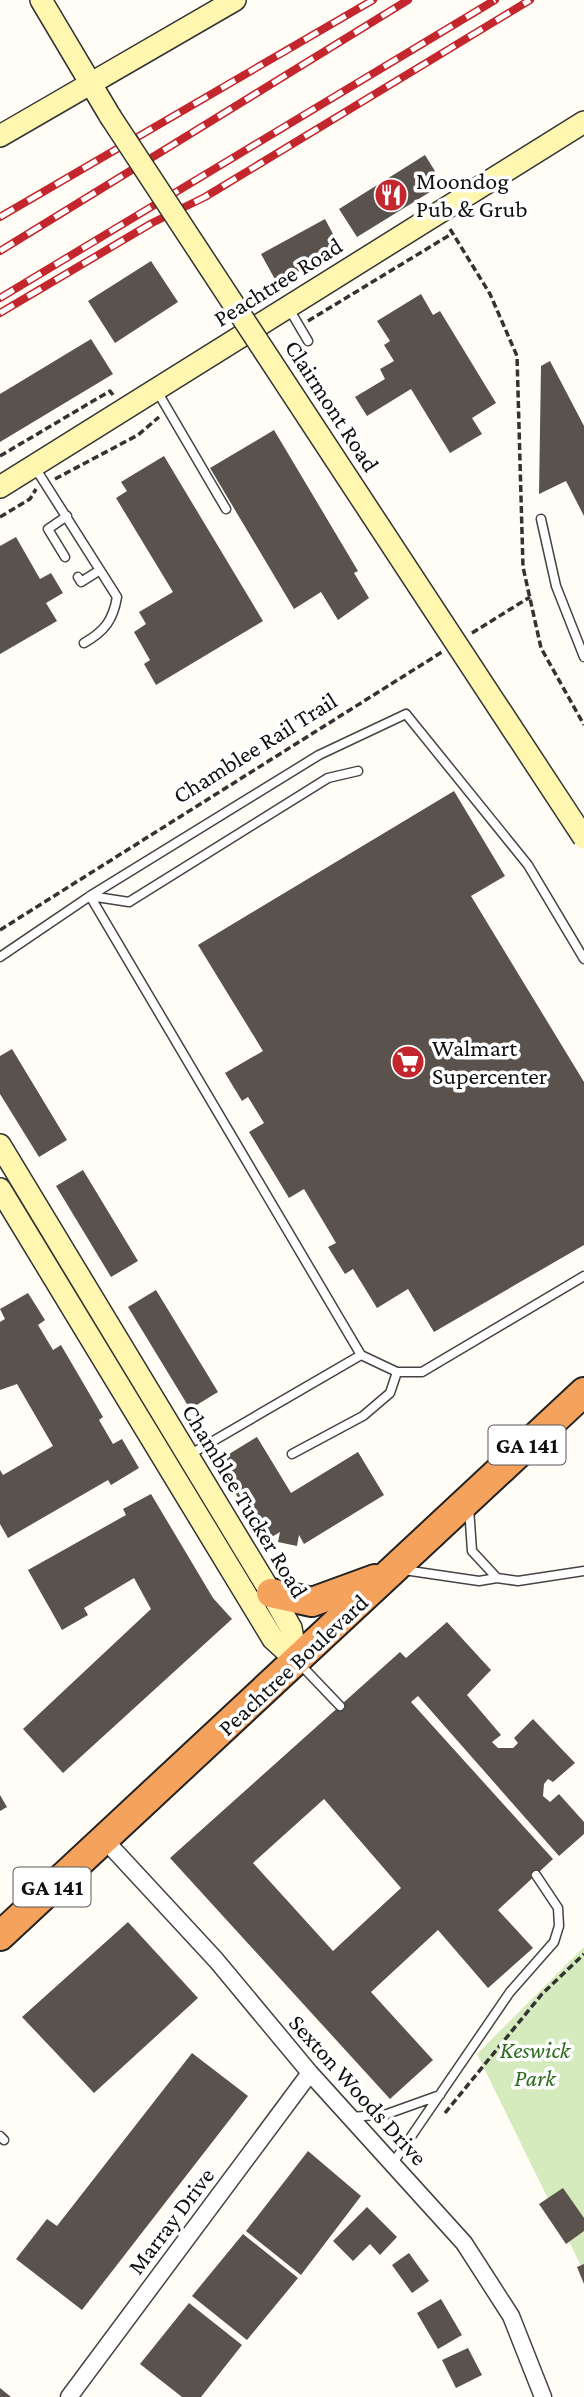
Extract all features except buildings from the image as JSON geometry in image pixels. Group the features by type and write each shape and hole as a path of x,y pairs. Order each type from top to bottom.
{"highway":[{"name":"Peachtree Boulevard","path":"0,1936 584,1392"},
{"path":"271,1593 312,1602 393,1571"}],"main road":[{"name":"Clairmont Road","path":"41,0 110,116 584,838"},
{"path":"0,136 91,86 236,0"},
{"name":"Peachtree Road","path":"0,486 584,122"},
{"name":"Chamblee Tucker Road","path":"0,1145 271,1593 290,1629 297,1661"},
{"name":"Chamblee Tucker Road","path":"0,1189 273,1639 297,1661"}],"street":[{"name":"Sexton Woods Drive","path":"103,1838 216,1961 310,2073 464,2243 510,2316 543,2397"},
{"name":"Marray Drive","path":"69,2397 310,2073"}],"lane":[{"path":"288,307 308,341"},
{"path":"157,390 226,509"},
{"path":"34,467 117,597 113,618 99,635 84,643"},
{"path":"65,557 48,529 66,516"},
{"path":"541,519 556,586 584,657"},
{"path":"78,578 81,582 100,570"},
{"path":"0,957 90,896 320,755 406,715 527,865 584,959"},
{"path":"90,896 129,902 328,778 358,771"},
{"path":"90,896 361,1354 397,1372 422,1373 584,1276"},
{"path":"188,1455 361,1354"},
{"path":"292,1454 363,1416 390,1393 397,1372"},
{"path":"470,1499 468,1526 472,1551 497,1578"},
{"path":"393,1571 479,1581 497,1578 517,1581 584,1571"},
{"path":"297,1661 340,1706"},
{"path":"393,2163 510,1992 554,1942 559,1926 558,1908 536,1875"},
{"path":"350,2117 387,2114 440,2095"}],"path":[{"path":"453,233 490,294 517,356 522,554 541,648 584,725"},
{"path":"0,456 110,391"},
{"path":"65,475 138,435"},
{"path":"0,517 30,499 33,491"},
{"path":"462,639 530,597"},
{"name":"Chamblee Rail Trail","path":"0,930 451,647"},
{"path":"443,2115 542,1994 584,1954"}],"green space":[{"name":"Keswick Park","path":"584,1947 584,2272 477,2054"}],"railway":[{"path":"0,217 373,0"},
{"path":"0,251 408,0"},
{"path":"0,298 495,0"},
{"path":"0,313 152,223 205,197 530,0"}],"place":[{"name":"Moondog Pub & Grub","path":"391,195"},
{"name":"Walmart Supercenter","path":"408,1062"}]}
